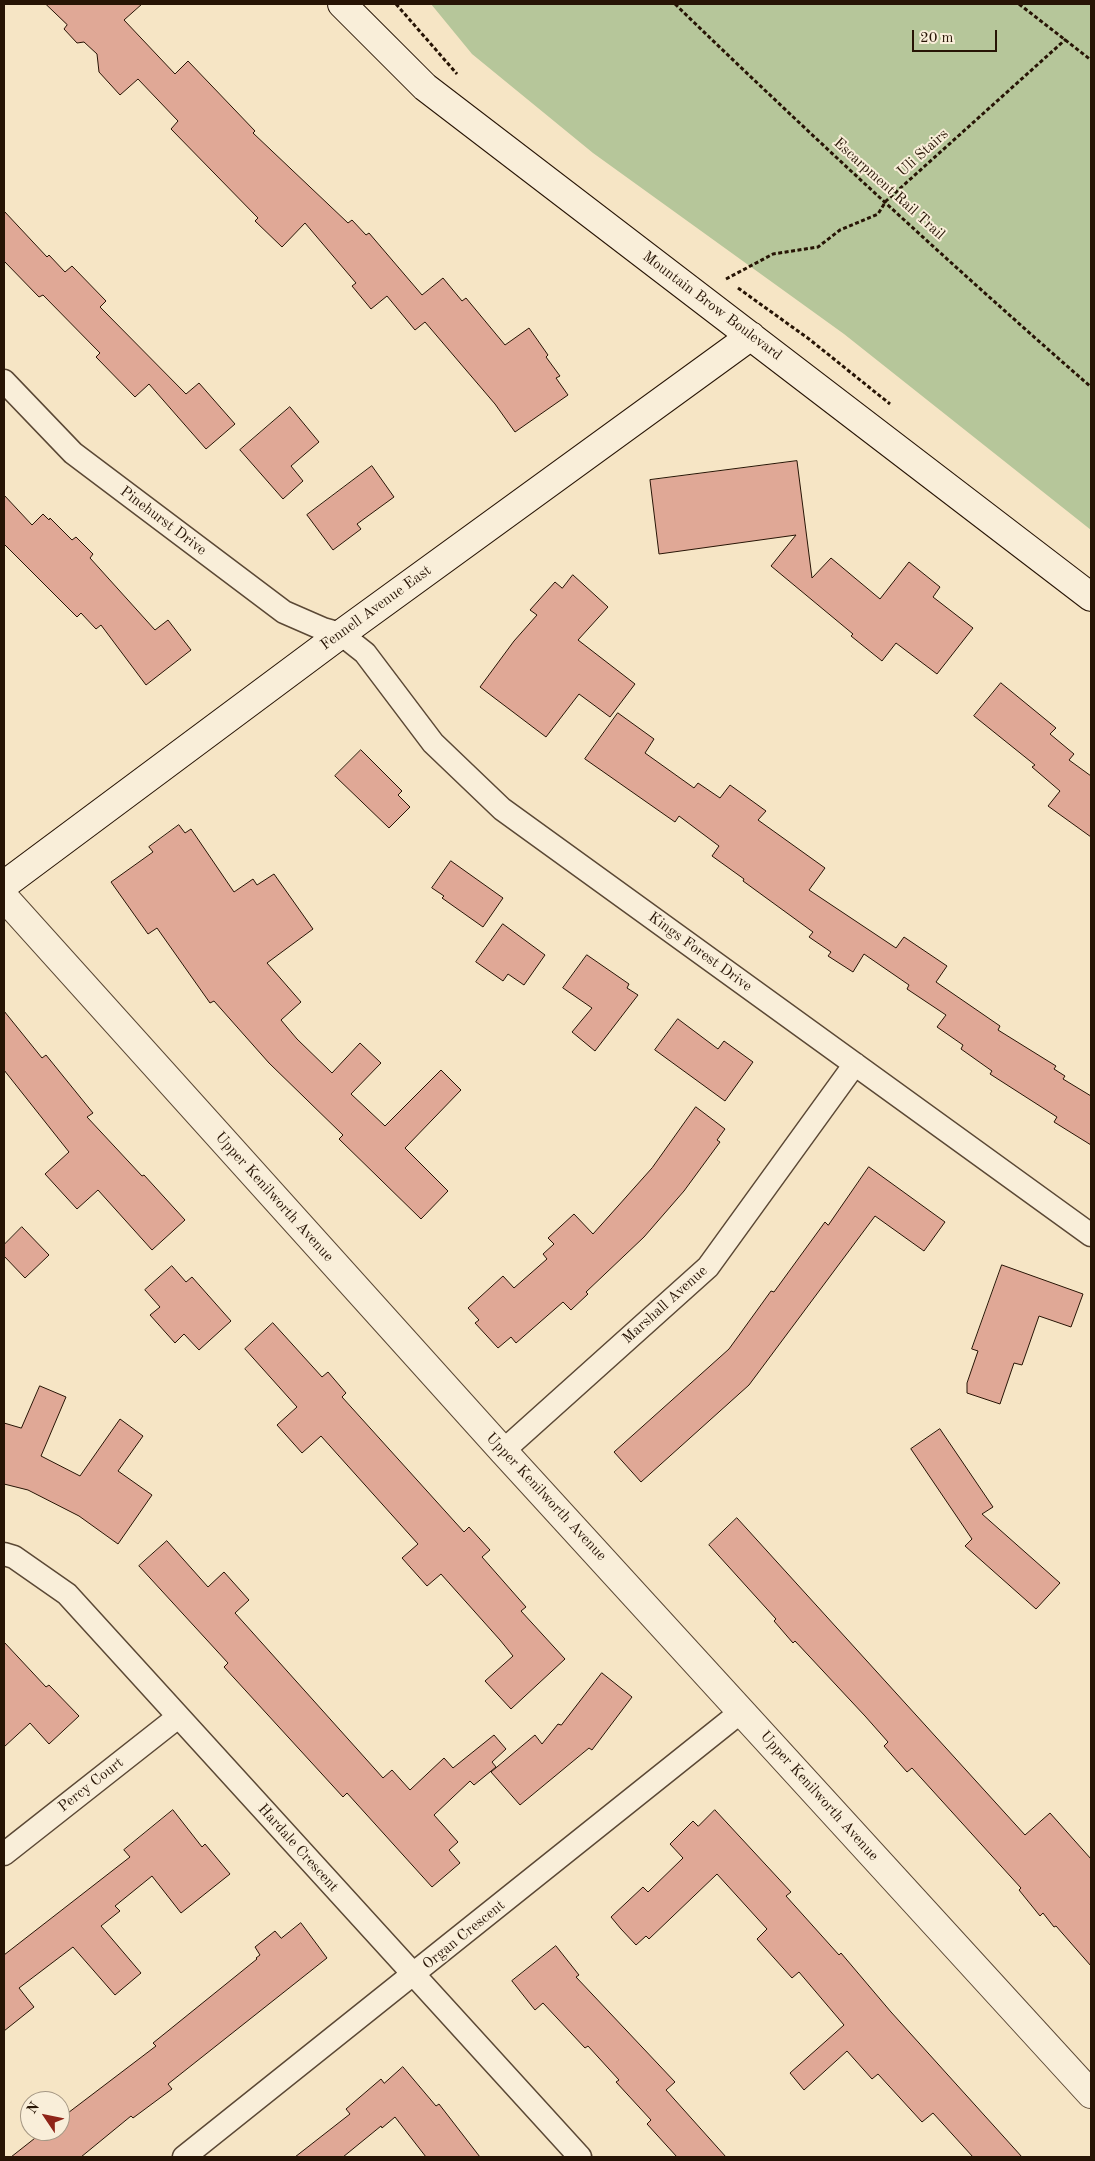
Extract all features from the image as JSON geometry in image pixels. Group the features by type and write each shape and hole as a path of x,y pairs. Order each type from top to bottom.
{"main road":[{"name":"Mountain Brow Boulevard","path":"342,4 425,87 1091,597"},
{"name":"Fennell Avenue East","path":"4,886 340,634 751,336"},
{"name":"Upper Kenilworth Avenue","path":"4,897 503,1451 1091,2094"}],"street":[{"name":"Pinehurst Drive","path":"4,381 73,453 284,612 323,629 340,634"},
{"name":"Kings Forest Drive","path":"340,634 365,653 433,743 502,809 1091,1235"},
{"name":"Marshall Avenue","path":"503,1451 708,1267 855,1064"},
{"name":"Hardale Crescent","path":"4,1554 14,1557 67,1594 580,2157"},
{"name":"Organ Crescent","path":"184,2157 742,1711"},
{"name":"Percy Court","path":"4,1854 178,1717"}],"path":[{"path":"396,4 459,76"},
{"name":"Escarpment Rail Trail","path":"675,4 783,108 995,303 1091,387"},
{"path":"1019,4 1091,60"},
{"name":"Uli Stairs","path":"718,273 726,279 773,254 818,246 840,230 878,214 886,201 1066,39"}],"green space":[{"path":"431,4 1091,4 1091,530 844,334 593,153 472,54"}],"building":[{"path":"46,4 142,4 124,20 175,74 188,61 255,131 253,133 348,223 352,220 366,235 369,233 422,295 443,278 462,301 466,298 505,345 529,328 548,355 546,357 560,376 556,378 568,395 515,432 495,404 425,322 415,330 387,296 371,309 352,286 356,283 305,223 282,247 255,221 258,218 171,129 178,121 138,79 120,95 99,72 97,54 84,42 77,43 64,29 67,25"},
{"path":"4,211 47,257 49,255 65,272 72,266 106,301 100,307 186,394 199,383 235,424 206,449 149,384 135,397 96,357 100,353 43,295 39,297 4,261"},
{"path":"290,407 319,442 291,466 303,481 283,499 240,450"},
{"path":"797,461 812,578 831,558 880,599 909,562 940,587 933,597 973,628 937,674 896,643 882,661 851,636 853,634 771,566 796,535 659,554 650,480"},
{"path":"372,466 394,497 357,524 361,529 333,550 307,515"},
{"path":"4,495 32,525 43,514 49,520 50,518 72,540 76,537 93,554 90,558 155,630 168,620 191,650 146,685 101,625 96,629 81,613 77,617 4,544"},
{"path":"573,575 608,607 578,640 635,684 610,717 579,694 546,737 480,687 514,641 537,615 530,610 555,582 562,588"},
{"path":"1001,683 1056,728 1050,734 1074,754 1069,760 1091,776 1091,837 1048,806 1060,791 1032,767 1035,765 974,716"},
{"path":"618,713 654,739 645,753 694,788 698,783 720,798 730,785 766,811 758,820 825,868 809,890 896,948 904,937 947,966 936,982 1000,1026 998,1030 1056,1066 1054,1069 1065,1076 1063,1079 1091,1096 1091,1145 1054,1122 1057,1117 990,1074 992,1071 961,1049 963,1045 937,1027 946,1015 907,989 909,985 864,954 853,972 828,956 831,952 809,937 813,932 712,856 719,846 679,816 675,822 585,759"},
{"path":"361,750 402,791 398,795 410,807 389,828 335,776"},
{"path":"179,825 185,833 191,829 234,892 253,879 257,885 274,874 313,929 267,963 301,1002 281,1020 297,1039 332,1073 360,1043 381,1063 351,1094 385,1126 441,1070 461,1090 405,1148 448,1191 421,1219 339,1139 343,1135 269,1063 214,1001 210,1003 157,928 148,934 111,882 153,852 149,847"},
{"path":"451,861 503,898 483,927 442,898 444,896 432,888"},
{"path":"503,924 545,955 524,985 508,974 503,981 476,962"},
{"path":"587,955 629,984 627,988 638,995 595,1051 572,1032 592,1008 563,988"},
{"path":"4,1011 42,1058 46,1055 93,1113 87,1117 185,1220 152,1250 98,1190 77,1209 45,1174 69,1152 4,1070"},
{"path":"678,1019 718,1049 724,1041 753,1062 725,1101 655,1050"},
{"path":"696,1107 725,1129 717,1140 720,1142 684,1191 644,1237 586,1292 588,1294 571,1310 563,1302 516,1343 511,1337 498,1348 475,1323 479,1320 468,1308 503,1276 514,1288 547,1259 543,1254 554,1244 548,1238 574,1214 593,1234 652,1168"},
{"path":"869,1167 945,1222 924,1251 875,1216 749,1385 641,1482 614,1452 729,1349 771,1291 774,1292 825,1222 828,1225"},
{"path":"22,1227 49,1255 25,1278 4,1256 4,1245"},
{"path":"1002,1265 1083,1294 1071,1327 1039,1316 1022,1365 1014,1363 1000,1404 967,1393 967,1383 978,1351 972,1349"},
{"path":"172,1266 186,1282 192,1277 231,1321 199,1350 184,1334 175,1343 150,1315 160,1307 145,1290"},
{"path":"273,1323 322,1377 328,1372 346,1393 342,1397 464,1532 469,1527 490,1550 482,1557 526,1607 521,1611 565,1659 511,1709 485,1681 513,1656 500,1640 441,1574 427,1586 402,1558 418,1544 321,1436 302,1453 277,1425 297,1407 245,1349"},
{"path":"40,1386 66,1397 41,1456 80,1476 120,1419 143,1436 118,1471 152,1495 118,1544 79,1516 28,1490 4,1484 4,1423 21,1428"},
{"path":"940,1429 993,1507 982,1514 1060,1583 1036,1609 965,1546 972,1539 911,1449"},
{"path":"737,1518 1025,1835 1050,1813 1091,1859 1091,1966 1043,1913 1040,1916 1019,1890 1021,1888 912,1768 907,1772 884,1746 888,1742 795,1641 793,1643 774,1621 776,1619 709,1545"},
{"path":"167,1541 208,1587 224,1572 249,1600 235,1613 383,1778 392,1770 410,1790 444,1758 453,1768 494,1735 506,1749 492,1762 496,1767 474,1785 470,1781 434,1815 458,1842 449,1850 460,1863 432,1887 347,1793 343,1797 224,1667 228,1663 139,1566"},
{"path":"4,1642 46,1687 49,1685 79,1716 49,1744 30,1723 4,1747"},
{"path":"602,1673 632,1697 592,1750 589,1748 520,1805 491,1772 535,1735 542,1744 558,1724 561,1725"},
{"path":"173,1810 202,1847 205,1844 230,1874 181,1913 152,1876 115,1906 120,1911 101,1926 141,1973 115,1995 73,1947 19,1988 34,2007 4,2031 4,1955 130,1857 124,1850"},
{"path":"715,1810 791,1892 786,1896 839,1955 841,1953 891,2012 1022,2157 973,2157 933,2113 922,2122 878,2074 872,2079 847,2051 804,2090 790,2073 844,2025 799,1972 792,1978 757,1939 767,1929 717,1874 649,1939 646,1936 636,1945 621,1929 611,1917 643,1887 648,1892 683,1858 670,1844 693,1821 698,1826"},
{"path":"301,1923 327,1958 168,2084 172,2089 133,2118 131,2116 81,2157 11,2157 31,2141 70,2141 70,2111 156,2046 153,2043 257,1959 260,1955 255,1947 275,1931 281,1938"},
{"path":"556,1946 579,1975 576,1977 675,2082 666,2090 726,2157 677,2157 647,2124 651,2120 616,2082 619,2080 588,2046 585,2048 543,2003 535,2010 512,1981"},
{"path":"403,2067 436,2106 439,2104 480,2157 426,2157 395,2117 343,2157 295,2157 350,2114 346,2109 381,2079 384,2083"}]}
